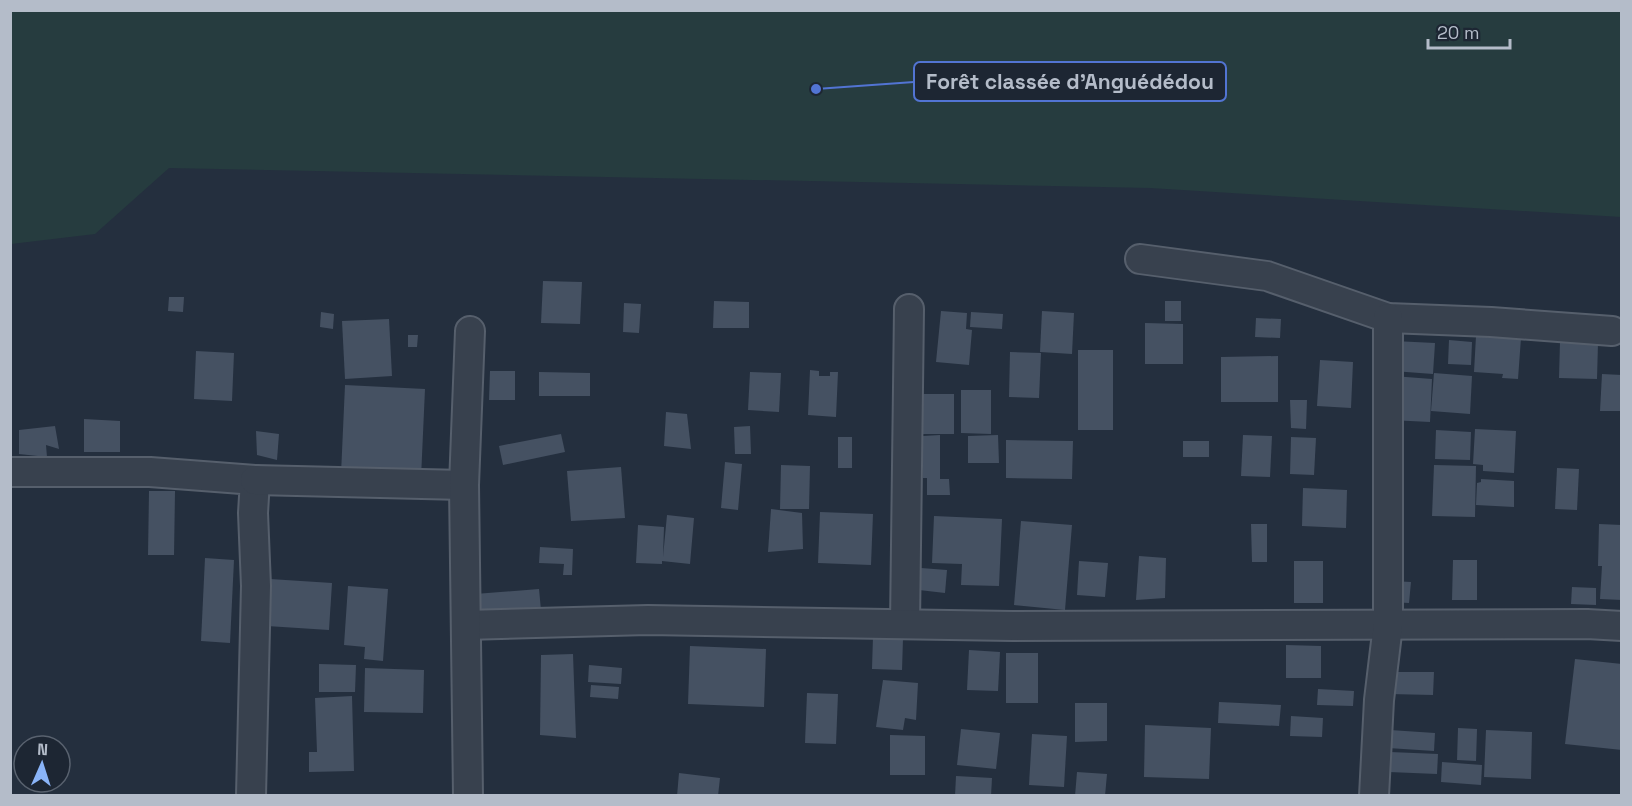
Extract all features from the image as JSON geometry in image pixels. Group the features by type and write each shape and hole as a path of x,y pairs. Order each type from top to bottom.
{"street":[{"path":"1140,259 1267,276 1388,318 1491,322 1612,331"},
{"path":"905,624 909,309"},
{"path":"1374,795 1379,700 1388,625 1388,318"},
{"path":"468,795 464,485 470,331"},
{"path":"10,472 150,472 255,480 464,485"},
{"path":"251,795 256,586 253,513 255,480"},
{"path":"466,625 648,620 1012,626 1622,626"}],"green space":[{"path":"10,11 1621,11 1621,217 1150,188 169,168 95,234 11,244"}],"building":[{"path":"543,281 582,282 580,324 541,323"},
{"path":"169,297 184,297 183,312 168,311"},
{"path":"714,301 749,302 749,328 713,328"},
{"path":"1165,301 1181,301 1181,321 1165,321"},
{"path":"624,303 641,304 639,333 623,332"},
{"path":"941,311 967,313 966,329 972,330 969,365 936,362"},
{"path":"1042,311 1074,313 1072,354 1040,352"},
{"path":"321,312 334,314 333,329 320,327"},
{"path":"971,312 1003,314 1002,329 970,327"},
{"path":"1256,318 1281,319 1280,338 1255,337"},
{"path":"389,319 392,376 345,379 342,321"},
{"path":"1145,323 1183,324 1183,364 1145,364"},
{"path":"408,335 418,335 417,347 408,347"},
{"path":"1476,336 1521,338 1518,379 1502,378 1503,374 1474,372"},
{"path":"1449,340 1472,342 1471,365 1448,364"},
{"path":"1394,341 1435,343 1433,374 1393,371"},
{"path":"1560,342 1598,343 1597,379 1559,378"},
{"path":"1078,350 1113,350 1113,430 1078,430"},
{"path":"196,351 234,353 232,401 194,399"},
{"path":"1010,352 1041,353 1039,398 1009,397"},
{"path":"1278,356 1278,402 1221,402 1221,357"},
{"path":"1320,360 1353,362 1351,408 1317,406"},
{"path":"810,370 819,371 819,376 830,376 830,372 838,372 836,417 808,415"},
{"path":"490,371 515,371 515,400 489,400"},
{"path":"539,372 590,373 590,396 539,396"},
{"path":"750,372 781,373 779,412 748,410"},
{"path":"1434,373 1472,376 1470,414 1431,411"},
{"path":"1602,374 1622,375 1622,411 1600,411"},
{"path":"1393,376 1432,379 1430,422 1390,420"},
{"path":"345,385 425,389 421,478 341,474"},
{"path":"961,390 991,390 991,434 961,433"},
{"path":"922,394 954,394 954,434 922,434"},
{"path":"1290,400 1307,400 1306,429 1291,428"},
{"path":"666,412 687,414 691,449 664,446"},
{"path":"84,419 120,421 120,452 84,452"},
{"path":"55,426 59,449 46,445 47,457 19,454 19,430"},
{"path":"750,426 751,454 735,454 734,427"},
{"path":"1475,429 1516,431 1514,473 1483,471 1483,465 1473,464"},
{"path":"1436,430 1471,432 1470,460 1435,459"},
{"path":"256,431 279,434 277,460 257,455"},
{"path":"561,434 565,452 503,465 499,446"},
{"path":"940,435 940,479 949,479 950,495 927,495 927,478 923,478 923,436"},
{"path":"998,435 999,463 968,463 968,436"},
{"path":"1243,435 1272,436 1270,477 1241,476"},
{"path":"838,437 852,437 852,468 838,468"},
{"path":"1291,437 1316,438 1314,475 1290,474"},
{"path":"1006,440 1073,441 1072,479 1006,478"},
{"path":"1183,441 1209,441 1209,457 1183,457"},
{"path":"725,462 742,464 738,510 721,508"},
{"path":"781,465 810,466 809,509 780,509"},
{"path":"1434,465 1476,466 1475,517 1432,516"},
{"path":"621,467 625,518 571,521 567,471"},
{"path":"1557,468 1579,469 1577,510 1555,509"},
{"path":"1481,479 1514,481 1514,507 1476,505 1477,483 1481,482"},
{"path":"1303,488 1347,490 1346,528 1302,526"},
{"path":"149,491 175,491 174,555 148,555"},
{"path":"771,509 802,513 803,549 768,552"},
{"path":"820,512 873,514 871,565 818,563"},
{"path":"667,515 694,518 690,564 662,561 662,564 636,563 638,525 664,527 663,557"},
{"path":"934,516 1002,519 999,586 961,585 962,564 932,563"},
{"path":"1021,521 1072,525 1065,610 1014,605"},
{"path":"1251,524 1267,524 1267,562 1252,562"},
{"path":"1599,524 1622,525 1622,600 1600,599 1602,566 1598,566"},
{"path":"540,547 573,549 572,575 563,575 564,564 539,563"},
{"path":"1139,556 1166,558 1165,598 1136,600"},
{"path":"205,558 234,560 230,643 201,641"},
{"path":"1453,560 1477,560 1477,600 1452,600"},
{"path":"1079,561 1108,563 1105,597 1077,595"},
{"path":"1294,561 1323,561 1323,603 1294,603"},
{"path":"921,568 947,570 945,593 919,590"},
{"path":"270,579 332,583 329,630 267,626"},
{"path":"1392,581 1411,582 1409,603 1391,602"},
{"path":"348,586 388,589 383,661 364,659 365,647 344,645"},
{"path":"1572,587 1596,588 1596,605 1571,604"},
{"path":"539,589 541,610 477,615 475,594"},
{"path":"873,636 903,638 902,670 872,669"},
{"path":"1286,645 1321,646 1321,678 1286,678"},
{"path":"690,646 766,649 764,707 688,704"},
{"path":"969,650 1000,652 998,691 967,690"},
{"path":"1006,653 1038,653 1038,703 1006,703"},
{"path":"573,654 576,738 540,735 541,655"},
{"path":"1575,659 1622,664 1622,750 1565,744"},
{"path":"319,664 356,665 355,692 319,692"},
{"path":"589,665 622,668 621,684 588,682"},
{"path":"365,668 424,670 423,713 364,712"},
{"path":"1389,672 1434,672 1433,695 1389,694"},
{"path":"883,680 918,683 916,720 905,718 903,730 876,727"},
{"path":"591,685 619,687 618,699 590,697"},
{"path":"1318,689 1354,691 1353,706 1317,705"},
{"path":"807,693 838,694 836,744 805,743"},
{"path":"352,696 354,771 309,772 309,752 317,752 315,698"},
{"path":"1219,702 1281,705 1279,726 1218,723"},
{"path":"1075,703 1107,703 1107,741 1075,742"},
{"path":"1291,716 1323,718 1322,737 1290,736"},
{"path":"1145,725 1211,728 1209,779 1144,777"},
{"path":"1458,728 1477,729 1476,761 1457,760"},
{"path":"961,729 1000,733 996,769 957,765"},
{"path":"1390,730 1435,733 1434,751 1388,748"},
{"path":"1486,730 1532,732 1531,779 1484,777"},
{"path":"1032,734 1067,736 1064,787 1029,785"},
{"path":"890,735 925,736 925,775 890,775"},
{"path":"1390,752 1438,754 1437,774 1389,772"},
{"path":"1442,762 1482,765 1481,785 1441,782"},
{"path":"1077,772 1107,774 1105,796 1075,796"},
{"path":"679,773 720,778 718,796 677,796"},
{"path":"956,776 992,778 991,796 955,796"}],"place":[{"name":"Forêt classée d’Anguédédou","path":"816,89"}]}
